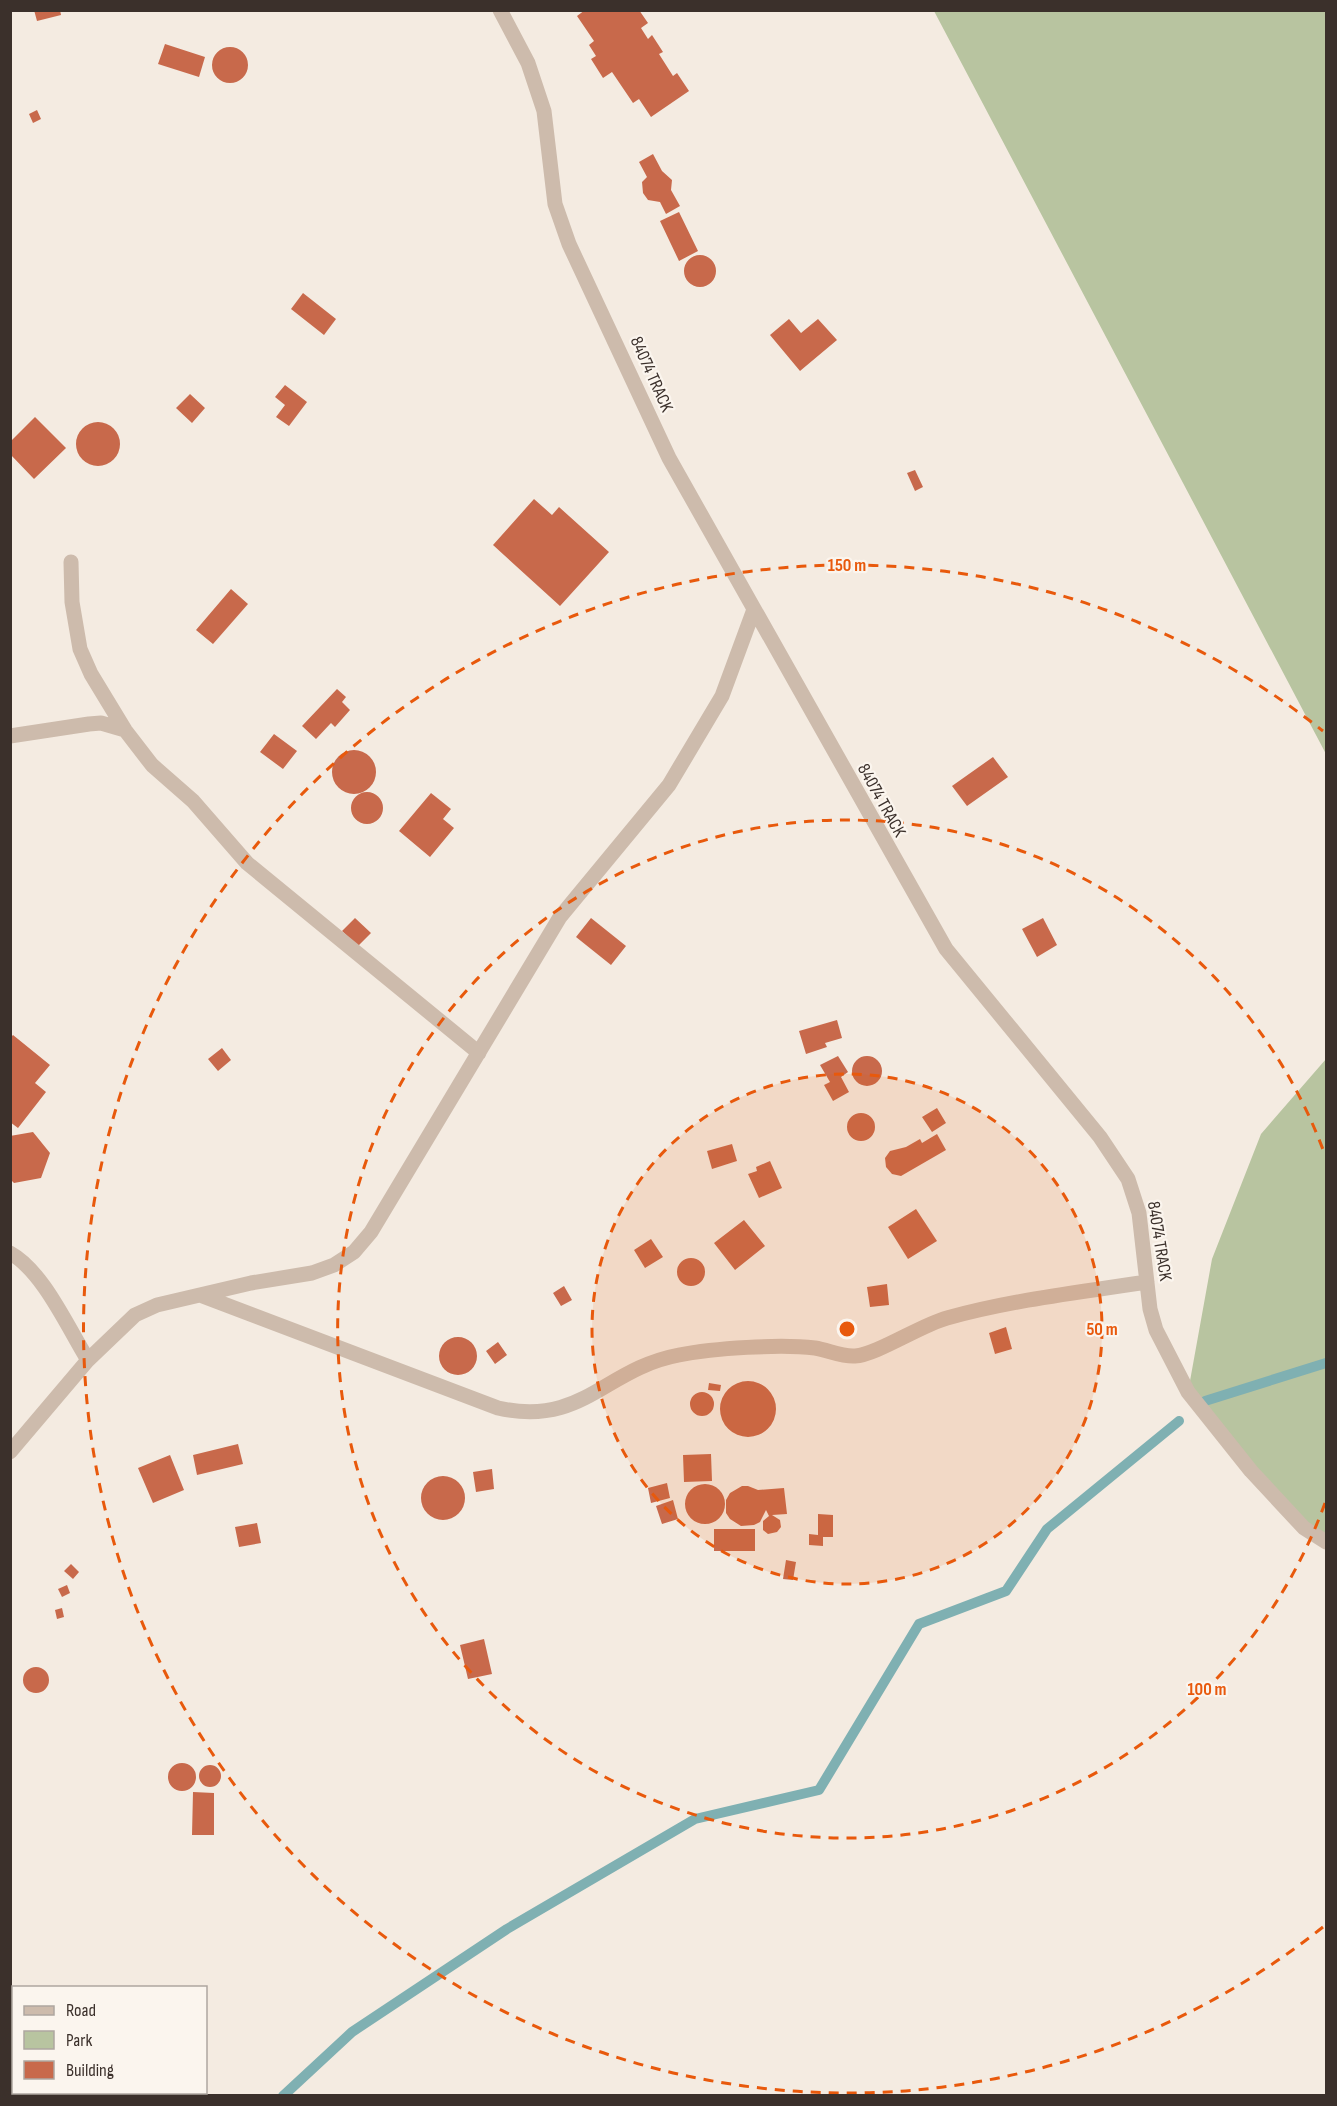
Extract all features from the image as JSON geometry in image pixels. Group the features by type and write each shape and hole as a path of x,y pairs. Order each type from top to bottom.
{"street":[{"name":"84074 TRACK","path":"500,10 528,63 544,111 555,204 569,244 669,458 753,612 946,949 1100,1137 1128,1179 1139,1213 1150,1309 1156,1330 1188,1392 1251,1471 1304,1528 1326,1542"},
{"path":"71,562 72,602 80,649 91,674 125,730 152,765 194,801 247,863 479,1053"},
{"path":"10,1452 88,1360 135,1315 157,1305 251,1283 312,1273 334,1265 354,1252 371,1232 560,917 669,784 722,696 753,612"},
{"path":"10,736 101,723 125,730"},
{"path":"10,1253 23,1260 37,1278 88,1360"},
{"path":"200,1295 498,1408 537,1413 558,1410 582,1401 644,1363 670,1357 779,1347 814,1348 855,1356 945,1318 1009,1304 1148,1282"}],"green space":[{"path":"934,11 1326,11 1326,754"},
{"path":"1326,1059 1326,1542 1251,1471 1205,1401 1188,1392 1212,1259 1261,1134"}],"building":[{"path":"34,10 60,10 61,15 37,21"},
{"path":"585,10 639,10 648,23 641,28 648,39 652,35 663,52 659,54 673,76 677,73 689,91 651,117 639,99 633,103 612,72 603,78 591,59 596,56 589,45 594,41 577,16"},
{"path":"165,44 205,57 199,77 158,64"},
{"path":"230,47 243,52 248,65 243,78 230,83 217,78 212,65 217,52"},
{"path":"37,110 41,119 33,123 29,114"},
{"path":"653,154 662,171 672,180 671,190 680,206 666,214 660,202 648,200 643,193 642,182 647,177 639,162"},
{"path":"679,212 698,251 679,261 660,221"},
{"path":"700,255 711,260 716,271 711,282 700,287 689,282 684,271 689,260"},
{"path":"303,293 336,319 324,335 291,309"},
{"path":"789,319 801,333 818,319 837,340 800,371 770,335"},
{"path":"285,385 307,402 289,426 276,417 285,405 275,397"},
{"path":"190,394 205,408 192,423 176,408"},
{"path":"35,417 66,448 34,479 10,454 10,442"},
{"path":"98,422 114,428 120,444 114,460 98,466 82,460 76,444 82,428"},
{"path":"915,470 923,487 915,491 907,473"},
{"path":"534,499 552,515 559,507 609,552 560,606 493,545"},
{"path":"231,589 248,604 213,644 196,630"},
{"path":"337,689 346,697 342,702 350,710 335,727 331,723 316,739 302,726"},
{"path":"274,734 297,751 283,769 260,752"},
{"path":"354,750 369,757 376,772 369,787 354,794 339,787 332,772 339,757"},
{"path":"993,757 1008,777 967,806 952,786"},
{"path":"367,792 378,797 383,808 378,819 367,824 356,819 351,808 356,797"},
{"path":"431,793 451,809 443,819 454,828 430,857 399,831"},
{"path":"355,918 371,933 358,946 342,931"},
{"path":"591,918 626,946 611,965 576,937"},
{"path":"1043,918 1057,945 1037,957 1022,929"},
{"path":"837,1020 842,1038 825,1043 827,1047 806,1054 799,1031"},
{"path":"13,1035 50,1065 35,1083 46,1092 18,1128 10,1122 10,1038"},
{"path":"222,1048 231,1060 218,1071 208,1059"},
{"path":"838,1056 848,1072 841,1077 849,1092 833,1101 824,1085 830,1082 820,1065"},
{"path":"867,1056 878,1060 882,1071 878,1082 867,1086 856,1082 852,1071 856,1060"},
{"path":"937,1108 946,1123 932,1132 922,1117"},
{"path":"861,1113 871,1117 875,1127 871,1137 861,1141 851,1137 847,1127 851,1117"},
{"path":"33,1132 50,1153 41,1178 14,1183 10,1179 10,1136"},
{"path":"937,1134 946,1150 901,1176 892,1174 886,1167 885,1158 890,1151 906,1147 920,1139 922,1143"},
{"path":"732,1144 737,1161 712,1169 707,1151"},
{"path":"770,1161 782,1188 759,1198 748,1174 757,1171 756,1167"},
{"path":"916,1209 937,1241 908,1259 888,1227"},
{"path":"744,1220 765,1246 735,1270 714,1243"},
{"path":"651,1239 663,1257 645,1268 634,1250"},
{"path":"691,1258 701,1262 705,1272 701,1282 691,1286 681,1282 677,1272 681,1262"},
{"path":"887,1284 889,1305 870,1307 867,1287"},
{"path":"564,1286 572,1300 561,1306 553,1293"},
{"path":"1006,1327 1012,1349 995,1354 989,1333"},
{"path":"458,1337 471,1343 477,1356 471,1369 458,1375 445,1369 439,1356 445,1343"},
{"path":"498,1342 507,1355 495,1364 486,1351"},
{"path":"742,1381 754,1381 764,1385 772,1393 776,1409 772,1425 764,1433 754,1437 742,1437 732,1433 724,1425 720,1415 720,1403 724,1393 732,1385"},
{"path":"709,1383 721,1385 720,1391 708,1390"},
{"path":"702,1392 707,1393 713,1399 713,1409 707,1415 702,1416 697,1415 691,1409 690,1404 691,1399 697,1393"},
{"path":"238,1444 243,1464 197,1475 193,1455"},
{"path":"711,1454 712,1481 684,1482 683,1455"},
{"path":"170,1455 184,1490 153,1503 138,1468"},
{"path":"492,1469 494,1489 476,1492 473,1472"},
{"path":"443,1476 458,1483 465,1498 458,1513 443,1520 428,1513 421,1498 428,1483"},
{"path":"667,1483 670,1498 651,1503 648,1488"},
{"path":"705,1484 719,1490 725,1504 719,1518 705,1524 691,1518 685,1504 691,1490"},
{"path":"742,1486 758,1490 784,1488 787,1514 772,1515 780,1520 781,1527 777,1532 768,1534 763,1530 763,1521 769,1516 766,1510 760,1522 754,1525 741,1526 730,1519 726,1513 726,1500 730,1493"},
{"path":"673,1500 678,1519 662,1524 656,1506"},
{"path":"818,1514 833,1515 833,1537 823,1537 823,1546 809,1545 809,1534 818,1535"},
{"path":"257,1523 261,1543 239,1547 235,1527"},
{"path":"714,1529 755,1529 755,1551 714,1551"},
{"path":"786,1560 796,1562 793,1580 783,1579"},
{"path":"71,1564 79,1572 73,1579 64,1571"},
{"path":"67,1585 70,1593 62,1597 58,1589"},
{"path":"62,1608 64,1617 57,1619 55,1610"},
{"path":"484,1639 492,1674 468,1679 460,1645"},
{"path":"36,1667 45,1671 49,1680 45,1689 36,1693 27,1689 23,1680 27,1671"},
{"path":"182,1763 192,1767 196,1777 192,1787 182,1791 172,1787 168,1777 172,1767"},
{"path":"210,1765 218,1768 221,1776 218,1784 210,1787 202,1784 199,1776 202,1768"},
{"path":"193,1792 214,1793 214,1835 192,1835"}],"waterway":[{"path":"1205,1401 1326,1363"},
{"path":"283,2096 352,2032 507,1929 695,1819 819,1790 919,1624 1006,1591 1047,1529 1179,1421"}]}
